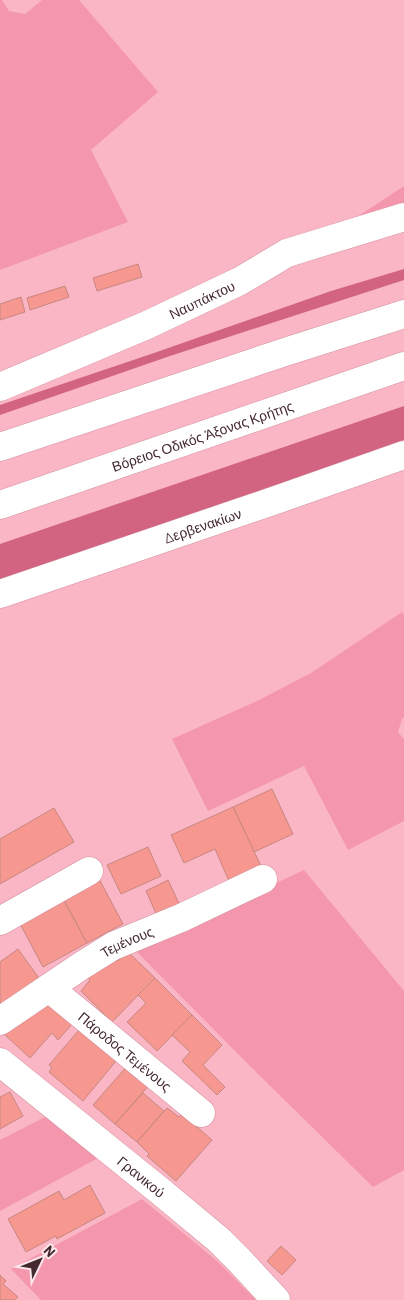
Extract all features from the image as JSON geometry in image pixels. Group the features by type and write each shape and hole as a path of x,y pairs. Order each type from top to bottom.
{"main road":[{"name":"Ναυπάκτου","path":"0,387 147,325 240,281 287,253 404,217"},
{"path":"0,447 404,314"},
{"name":"Βόρειος Οδικός Άξονας Κρήτης","path":"0,505 404,366"},
{"name":"Δερβενακίων","path":"0,594 404,455"},
{"path":"0,921 89,871"},
{"name":"Τεμένους","path":"0,1021 113,946 181,918 264,879"},
{"name":"Πάροδος Τεμένους","path":"49,988 201,1113"},
{"name":"Γρανικού","path":"0,1062 219,1240 276,1300"}],"shaded area":[{"path":"0,0 2,0 9,11 25,14 42,0 79,0 158,92 91,150 128,222 0,270"},
{"path":"404,186 404,205 351,221"},
{"path":"404,269 404,280 170,356 0,415 0,405 331,291"},
{"path":"404,406 404,440 228,504 0,582 0,544"},
{"path":"402,612 404,615 404,717 398,732 404,739 404,821 348,850 304,766 208,811 172,739 257,701 311,673"},
{"path":"304,870 404,991 404,1170 373,1187 134,949"},
{"path":"49,1115 98,1158 0,1211 0,1140"},
{"path":"142,1199 217,1261 256,1300 41,1300 11,1269"}],"building":[{"path":"138,264 142,277 97,291 93,278"},
{"path":"65,286 69,297 30,310 27,298"},
{"path":"21,297 25,312 0,320 0,304"},
{"path":"272,789 293,834 254,852 233,807"},
{"path":"233,807 261,866 229,881 215,849 184,863 171,835"},
{"path":"54,808 74,842 0,884 0,839"},
{"path":"148,847 161,876 121,894 107,865"},
{"path":"98,877 123,924 87,943 62,897"},
{"path":"168,880 182,910 159,920 146,891"},
{"path":"62,897 87,943 43,967 18,920"},
{"path":"18,949 41,981 0,1010 0,962"},
{"path":"127,951 155,978 112,1022 81,991 90,980 88,978 112,954 118,961"},
{"path":"155,978 192,1015 157,1051 127,1022 146,1003 138,995"},
{"path":"44,998 73,1023 58,1040 52,1033 30,1058 3,1033"},
{"path":"192,1015 222,1045 203,1065 225,1087 217,1095 182,1061 190,1052 172,1035"},
{"path":"79,1030 116,1061 83,1101 49,1072 52,1068 49,1065"},
{"path":"128,1065 150,1084 115,1124 93,1105"},
{"path":"10,1092 23,1116 0,1129 0,1097"},
{"path":"143,1093 164,1111 137,1142 115,1124"},
{"path":"167,1108 179,1117 182,1114 212,1140 176,1181 147,1156 149,1154 137,1142"},
{"path":"90,1185 105,1213 57,1239 56,1236 26,1252 8,1219 59,1191 64,1200"},
{"path":"281,1246 296,1260 282,1275 267,1261"},
{"path":"0,1275 6,1281 3,1284 18,1297 15,1300 0,1300"}]}
